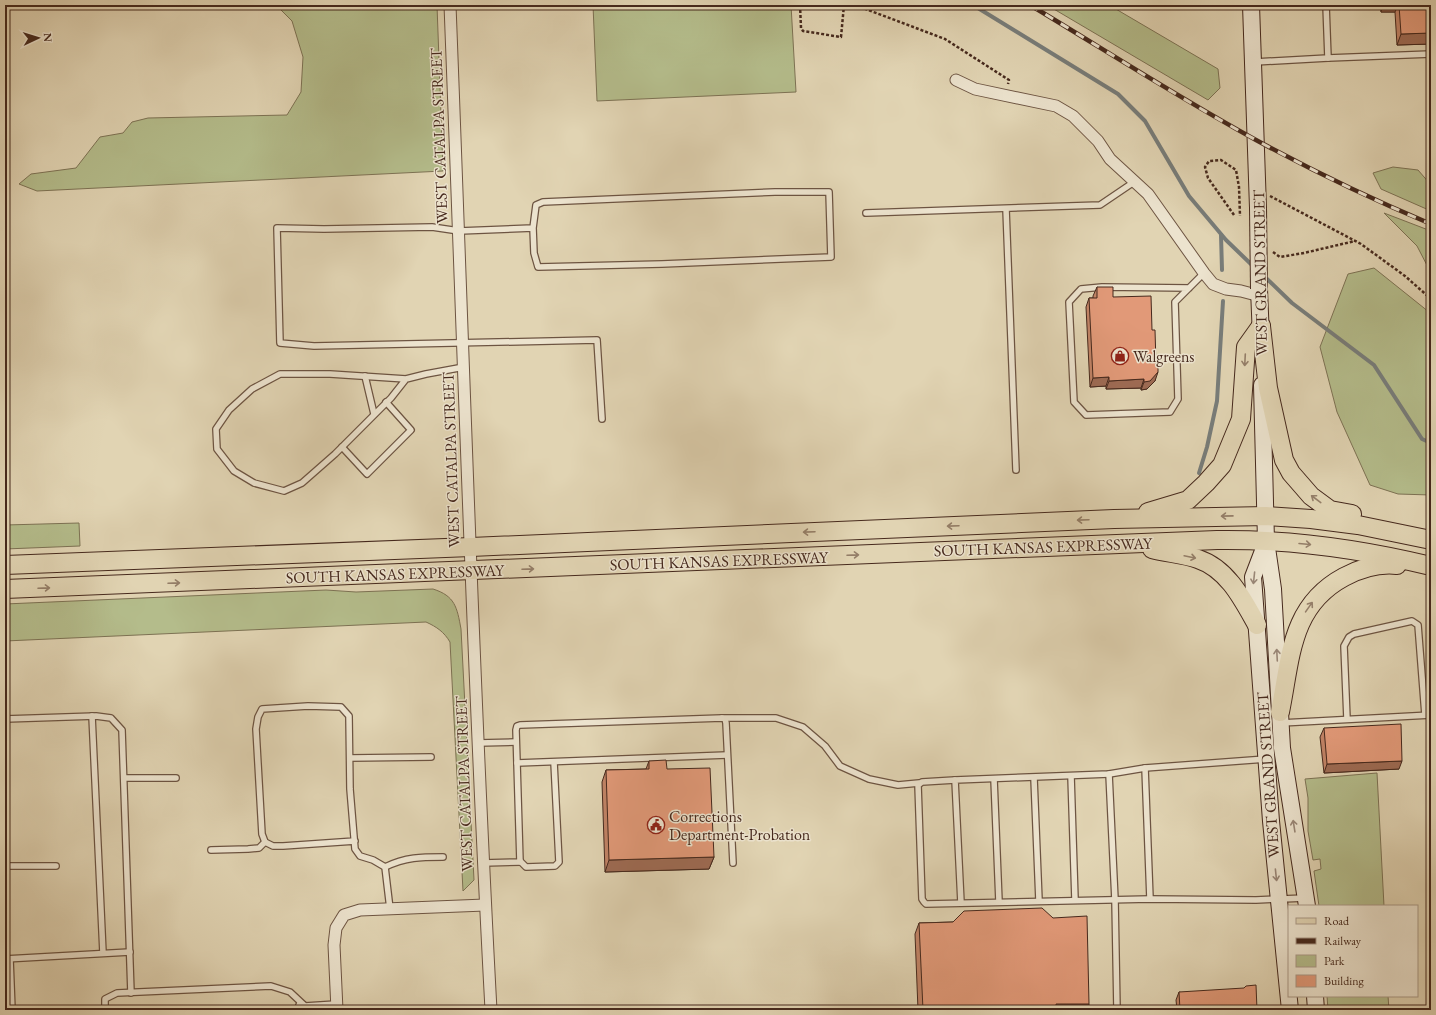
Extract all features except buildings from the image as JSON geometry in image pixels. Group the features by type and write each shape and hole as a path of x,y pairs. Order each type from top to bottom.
{"main road":[{"name":"WEST GRAND STREET","path":"1251,5 1258,208 1266,541 1273,589 1280,717 1275,758 1271,821 1288,990"},
{"path":"1114,519 1152,511 1188,500 1222,465 1241,419 1246,347 1261,326"},
{"path":"1261,326 1271,403 1284,460 1291,473 1311,496 1330,510 1394,521 1430,539"},
{"name":"SOUTH KANSAS EXPRESSWAY","path":"5,565 471,547 1114,519 1266,516 1311,519 1358,525 1430,539"},
{"name":"SOUTH KANSAS EXPRESSWAY","path":"5,589 1217,540 1266,541 1344,548 1431,566"},
{"name":"WEST GRAND STREET","path":"1266,541 1253,577 1257,626 1275,758 1306,902"},
{"path":"1124,543 1199,559 1214,567 1226,578 1240,596 1257,626"},
{"path":"1280,717 1296,633 1301,620 1321,593 1346,576 1372,566 1381,564 1431,566"},
{"name":"WEST GRAND STREET","path":"1289,997 1290,1010"},
{"path":"1315,997 1316,1010"}],"street":[{"name":"WEST CATALPA STREET","path":"450,5 472,571 477,743 491,1010"},
{"path":"956,80 975,89 1056,106 1073,116 1098,141 1110,159 1148,194 1213,284 1226,289 1260,293"},
{"path":"336,1007 334,944 336,928 344,915 360,910 485,906"}],"lane":[{"path":"1326,5 1328,58"},
{"path":"1253,62 1431,54"},
{"path":"866,212 1100,205 1134,182"},
{"path":"775,192 829,192 832,257 662,264 538,267 534,253 533,228 536,205 543,202 775,192"},
{"path":"1006,209 1016,470"},
{"path":"533,228 459,231 432,227 324,229 277,228 280,343 314,346 598,340 602,419"},
{"path":"1189,288 1102,287 1081,289 1070,302 1074,402 1086,415 1170,412 1178,399 1175,302 1189,288 1204,273"},
{"path":"406,378 386,402 342,448 302,483 284,491 254,483 234,471 217,449 216,429 229,410 252,389 280,374 406,378 464,367"},
{"path":"365,376 374,414"},
{"path":"342,448 367,474 412,430 386,402"},
{"path":"1280,717 1347,719 1428,715 1418,625 1412,621 1354,634 1349,637 1344,646 1347,719"},
{"path":"354,841 283,846 273,846 265,842 262,834 256,729 258,717 262,709 308,706 341,707 349,716 350,789 355,849 360,856 373,860 385,867"},
{"path":"92,716 103,953"},
{"path":"5,719 92,716 111,718 122,730 131,993"},
{"path":"554,762 559,862 555,866 526,867 520,861 516,730 517,726 520,725 722,718 776,718 802,727 825,746 840,766 869,779 898,785 955,780 1109,774 1146,768 1275,758"},
{"path":"722,718 726,723 733,863"},
{"path":"477,743 516,742"},
{"path":"517,763 727,755"},
{"path":"350,758 431,757"},
{"path":"1146,768 1150,899"},
{"path":"1109,774 1118,1010"},
{"path":"1071,776 1075,900"},
{"path":"124,778 176,778"},
{"path":"1034,778 1039,901"},
{"path":"994,779 999,902"},
{"path":"955,780 961,903"},
{"path":"920,783 918,785 922,899 926,904 1150,899 1279,900 1306,902"},
{"path":"211,850 259,848 265,842"},
{"path":"5,849 5,866 56,866"},
{"path":"385,867 412,857 443,857"},
{"path":"483,864 520,861"},
{"path":"385,867 390,909"},
{"path":"12,1010 7,959 130,952"},
{"path":"105,1010 105,999 117,993 271,986 290,992 300,1003 305,1006 336,1007"},
{"path":"297,1010 300,1003"}],"path":[{"path":"800,5 800,25 803,32 841,37 844,5"},
{"path":"855,5 945,39 1009,80 1005,96"},
{"path":"1234,215 1208,178 1205,168 1209,161 1221,160 1236,170 1239,187 1240,216"},
{"path":"1266,194 1355,241 1405,276 1431,299"},
{"path":"1267,248 1280,257 1355,241"}],"green space":[{"path":"276,5 437,5 443,171 37,191 19,184 31,174 76,168 100,137 123,133 132,122 148,118 287,115 301,92 303,57 292,21"},
{"path":"469,5 553,5 470,9"},
{"path":"593,5 791,5 796,92 597,101"},
{"path":"1047,5 1109,5 1218,69 1220,88 1208,100"},
{"path":"1393,167 1418,170 1431,185 1431,211 1381,189 1373,173"},
{"path":"1384,213 1431,231 1431,273 1417,246"},
{"path":"1374,268 1429,312 1431,316 1431,495 1398,494 1370,485 1337,412 1320,347 1348,274"},
{"path":"79,523 80,546 5,549 5,525"},
{"path":"433,589 446,595 454,603 461,629 474,880 463,891 450,642 440,630 434,626 426,622 5,641 5,604 326,590 356,592"},
{"path":"1377,773 1384,905 1319,905 1314,871 1321,869 1320,859 1313,860 1308,831 1308,798 1305,779"},
{"path":"1327,997 1388,997 1389,1010 1328,1010"}],"waterway":[{"path":"973,5 1118,94 1145,121 1189,196 1226,240 1254,267"},
{"path":"1221,235 1222,270"},
{"path":"1264,276 1292,303 1374,365 1422,439 1431,443"},
{"path":"1199,473 1207,447 1217,401 1223,301"}],"railway":[{"path":"1030,5 1170,91 1256,140 1342,184 1431,224"}],"place":[{"name":"Walgreens","path":"1120,356"},
{"name":"Corrections Department-Probation","path":"656,825"}]}
